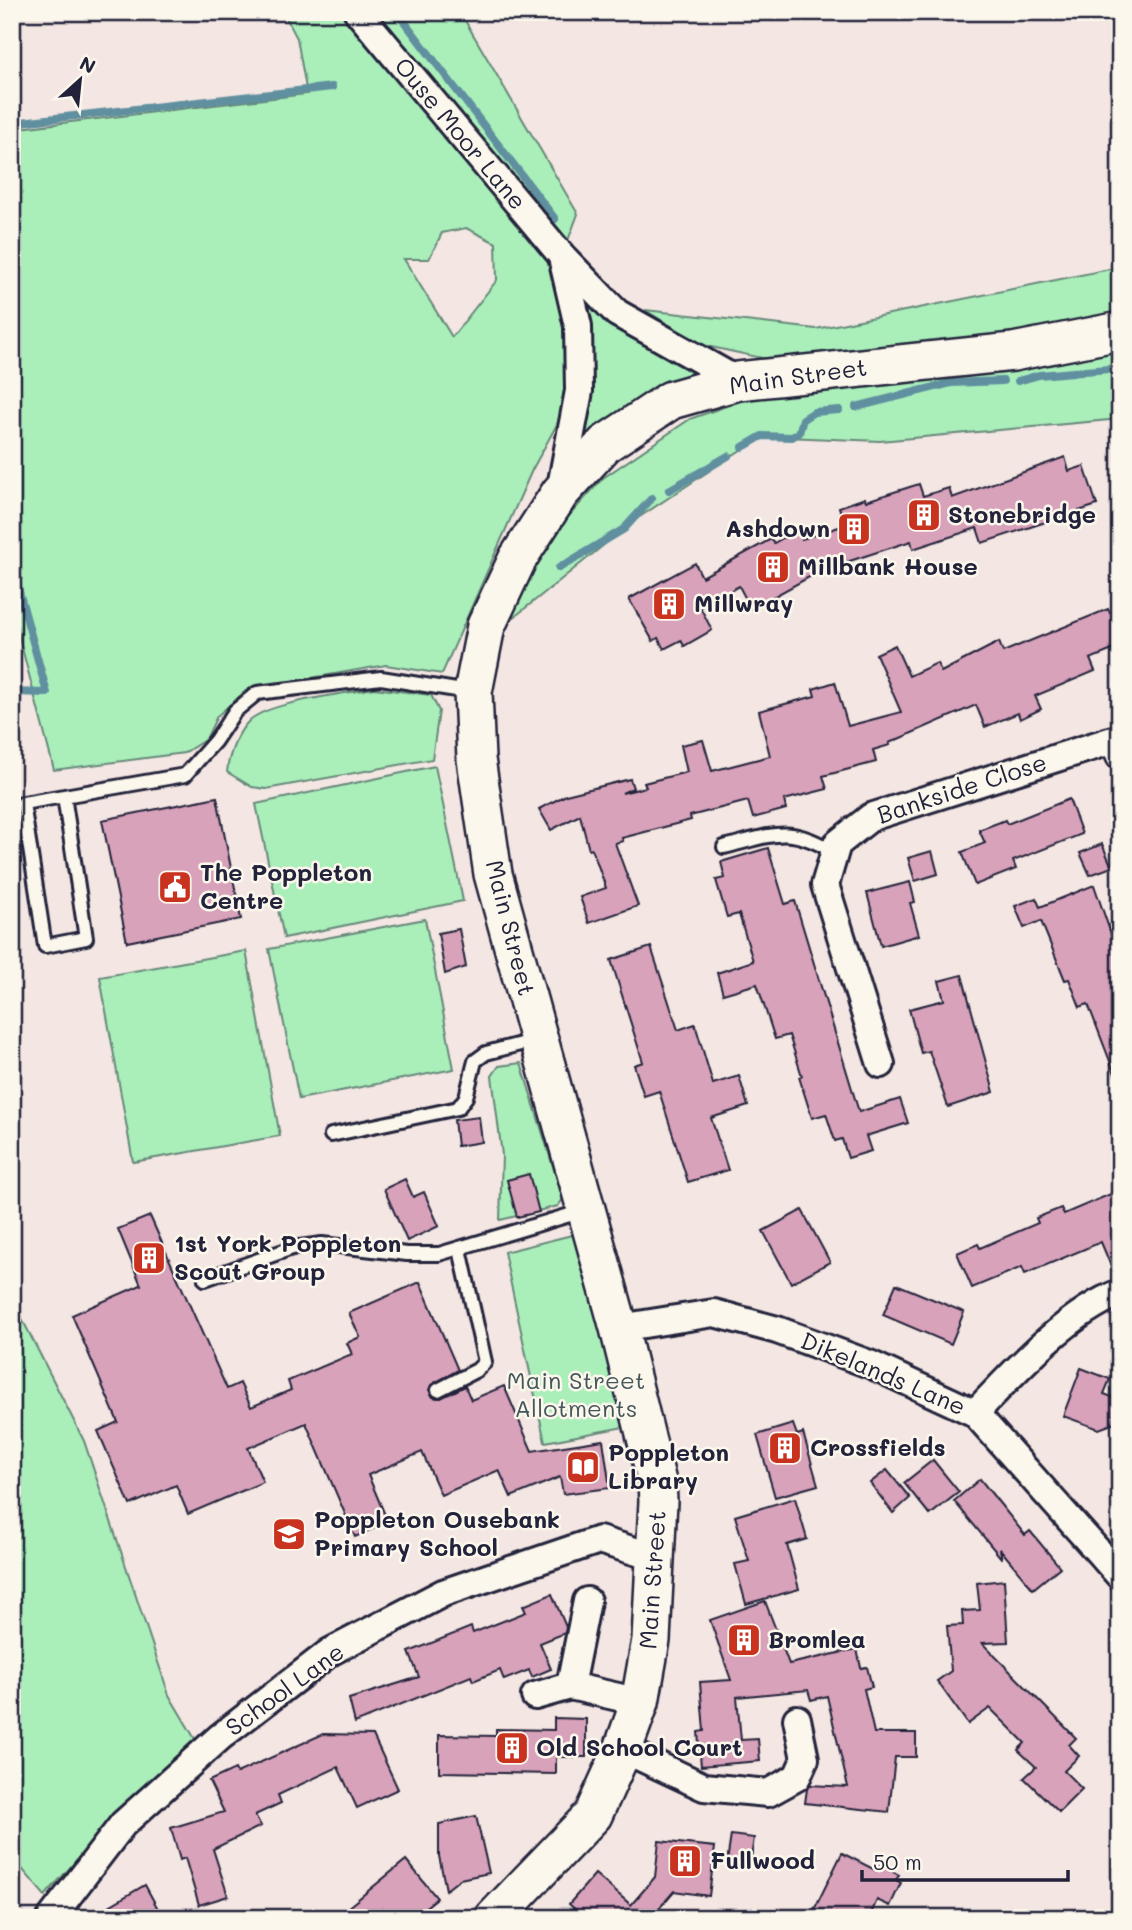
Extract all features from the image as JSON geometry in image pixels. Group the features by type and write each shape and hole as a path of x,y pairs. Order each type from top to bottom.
{"street":[{"name":"Ouse Moor Lane","path":"358,12 562,256 617,313 738,382"},
{"name":"Ouse Moor Lane","path":"560,493 579,391 578,326 562,256"},
{"name":"Main Street","path":"494,1918 593,1815 623,1749 640,1702 651,1640 657,1558 657,1482 620,1328 493,874 476,759 473,692 486,625 518,558 560,493 606,444 671,400 738,382 1013,352 1120,331"},
{"name":"Bankside Close","path":"881,1064 825,885 837,844 871,817 1118,744"},
{"path":"975,1413 1024,1362 1101,1300 1120,1293"},
{"name":"Dikelands Lane","path":"620,1328 714,1312 776,1330 872,1365 975,1413 1120,1576"},
{"name":"School Lane","path":"51,1918 123,1824 220,1737 330,1652 443,1593 600,1540 657,1558"},
{"path":"570,1686 587,1601"},
{"path":"536,1696 570,1686 640,1702"},
{"path":"623,1749 704,1787 768,1793 797,1777 806,1759 797,1719"}],"lane":[{"path":"64,796 86,938 45,946 23,803 185,775 215,741 235,711 257,693 381,678 473,692"},
{"path":"724,847 789,832 816,841 834,852"},
{"path":"331,1135 458,1108 466,1097 475,1060 486,1053 539,1039"},
{"path":"205,1279 292,1248 322,1244 407,1254 460,1250 587,1210"},
{"path":"438,1390 477,1370 485,1362 460,1250"}],"green space":[{"path":"283,12 460,12 578,214 562,256 571,327 561,417 532,470 442,674 386,665 248,689 217,716 206,739 184,753 54,770 12,610 12,129 307,94 297,38","holes":["466,228 496,243 497,280 452,337 404,259 429,259 442,233"]},
{"path":"1120,267 1120,312 972,340 771,360 702,345 645,310 816,329"},
{"path":"595,304 700,374 581,443 591,375 590,308"},
{"path":"1120,344 1120,419 880,441 762,436 635,520 508,622 543,545 603,478 690,419 775,389"},
{"path":"374,688 431,695 439,711 432,759 266,789 252,787 227,772 237,739 248,722 257,715 288,704"},
{"path":"435,766 463,901 284,938 256,804"},
{"path":"425,919 454,1069 299,1099 269,949"},
{"path":"246,951 280,1136 133,1162 100,977"},
{"path":"521,1063 563,1199 558,1206 500,1220 502,1155 492,1076 499,1066"},
{"name":"Main Street Allotments","path":"576,1234 624,1427 545,1442 504,1252"},
{"path":"12,1299 84,1441 169,1695 195,1739 132,1797 45,1896 12,1857"}],"building":[{"path":"1065,457 1069,471 1084,466 1097,505 982,543 977,528 913,549 911,541 822,570 751,609 739,586 700,607 712,630 684,646 681,640 664,649 658,638 653,641 629,599 695,563 702,577 771,539 774,543 797,530 802,539 845,525 839,507 865,498 866,501 919,484 923,496 949,488 952,498"},
{"path":"1108,609 1110,613 1120,609 1120,647 1090,659 1095,671 1035,696 1041,709 1020,719 1018,713 985,727 976,705 889,743 890,745 873,750 876,762 823,776 827,789 784,800 786,809 753,818 748,801 690,816 691,820 622,838 623,841 615,843 638,906 589,923 580,897 606,888 592,849 589,850 580,815 551,830 539,809 566,795 630,779 633,788 622,793 646,787 644,783 687,772 681,745 703,740 712,771 770,756 759,711 815,696 813,689 835,682 848,726 901,712 876,654 895,645 909,676 937,663 941,672 999,642 1003,652"},
{"name":"The Poppleton Centre","path":"217,797 241,919 127,942 102,820"},
{"path":"1069,799 1082,834 1013,861 1016,869 975,885 962,852 985,843 979,830 1005,820 1007,824"},
{"path":"1102,844 1112,867 1090,875 1080,853"},
{"path":"768,848 785,904 795,901 859,1112 900,1099 908,1123 866,1136 871,1151 848,1158 842,1139 835,1141 826,1114 812,1118 789,1035 775,1039 757,984 723,994 717,973 753,961 739,914 727,917 716,880 725,878 721,862"},
{"path":"932,851 938,874 915,881 908,858"},
{"path":"910,882 915,902 910,903 919,935 881,946 867,893"},
{"path":"1094,885 1120,960 1118,1082 1088,1004 1080,1007 1069,979 1065,980 1041,921 1024,928 1015,906 1036,898 1040,907"},
{"path":"459,929 466,967 445,974 438,933"},
{"path":"651,947 678,1030 695,1024 713,1084 739,1076 748,1106 711,1118 728,1170 688,1182 659,1091 644,1096 634,1065 643,1062 611,960"},
{"path":"962,975 994,1092 948,1107 929,1051 921,1053 909,1009 944,1000 939,981"},
{"path":"479,1117 482,1142 457,1146 454,1120"},
{"path":"529,1174 539,1212 517,1217 507,1180"},
{"path":"405,1179 413,1197 424,1192 439,1226 407,1241 384,1189"},
{"path":"1120,1190 1120,1278 1116,1278 1101,1242 1025,1274 1022,1267 972,1288 957,1253 978,1244 980,1248 1038,1223 1036,1218 1061,1208 1064,1214"},
{"path":"802,1210 830,1262 791,1283 763,1231"},
{"path":"150,1216 227,1389 240,1383 251,1407 291,1390 288,1381 352,1354 347,1343 360,1337 349,1313 420,1282 458,1370 431,1385 429,1390 433,1397 441,1398 465,1386 471,1400 504,1386 532,1451 603,1440 610,1488 563,1494 560,1477 511,1497 499,1470 441,1495 422,1452 368,1475 388,1522 355,1537 306,1423 248,1448 263,1482 188,1514 176,1485 130,1505 98,1431 118,1422 72,1315 141,1285 118,1229"},
{"path":"896,1284 964,1312 951,1344 883,1315"},
{"path":"1081,1368 1110,1379 1104,1394 1120,1400 1120,1421 1099,1429 1063,1416"},
{"name":"Crossfields","path":"793,1424 797,1435 803,1433 818,1485 775,1497 757,1435"},
{"path":"933,1460 959,1492 930,1515 904,1483"},
{"path":"887,1470 910,1498 893,1513 870,1483"},
{"path":"980,1479 1025,1535 1030,1531 1060,1567 1033,1589 1000,1549 1002,1559 954,1501"},
{"path":"795,1498 807,1539 787,1545 799,1589 746,1604 735,1564 749,1561 735,1516"},
{"path":"1004,1580 1008,1642 982,1643 1076,1738 1069,1745 1079,1756 1064,1771 1082,1789 1059,1812 1024,1778 1036,1767 1018,1750 1025,1743 990,1708 968,1724 937,1681 951,1671 947,1626 963,1625 962,1611 980,1610 977,1583"},
{"path":"552,1594 566,1627 565,1633 540,1643 551,1669 532,1677 529,1670 504,1680 500,1670 473,1681 471,1676 355,1723 349,1699 419,1677 409,1652 471,1627 473,1633 526,1612 523,1606"},
{"path":"765,1601 789,1664 857,1649 861,1668 867,1667 872,1687 864,1689 874,1733 916,1733 916,1757 895,1757 889,1812 805,1803 810,1785 848,1787 827,1696 811,1700 808,1690 737,1697 741,1740 758,1739 760,1761 701,1766 698,1732 704,1731 700,1682 731,1680 710,1620"},
{"name":"Old School Court","path":"554,1718 586,1719 586,1757 556,1757 556,1774 439,1772 439,1735 496,1736 496,1729 554,1730"},
{"path":"323,1734 373,1735 398,1789 357,1808 338,1767 278,1795 281,1803 255,1815 261,1826 213,1849 228,1896 199,1905 185,1858 180,1860 171,1828 224,1812 209,1781 235,1769 237,1773"},
{"path":"476,1816 489,1873 460,1879 446,1890 439,1856 439,1824"},
{"path":"731,1835 754,1838 750,1865 727,1862"},
{"path":"659,1841 715,1847 709,1896 674,1891 651,1918 585,1918 569,1904 595,1874 631,1905 655,1877"},
{"path":"842,1853 877,1871 880,1865 899,1875 896,1880 901,1883 890,1906 877,1900 869,1918 810,1918"},
{"path":"406,1860 437,1898 412,1918 335,1918"},
{"path":"145,1885 163,1918 89,1918"}],"waterway":[{"path":"397,12 555,219"},
{"path":"12,123 332,87"},
{"path":"1018,381 1039,375 1120,368"},
{"path":"856,407 951,383 1003,381"},
{"path":"743,447 762,436 792,437 799,433 803,419 814,412 839,410"},
{"path":"669,490 728,456"},
{"path":"559,568 624,529 652,498"},
{"path":"12,566 47,693 12,692"}],"place":[{"name":"Stonebridge","path":"924,515"},
{"name":"Ashdown","path":"854,529"},
{"name":"Millbank House","path":"773,567"},
{"name":"Millwray","path":"669,604"},
{"name":"The Poppleton Centre","path":"175,887"},
{"name":"1st York Poppleton Scout Group","path":"149,1258"},
{"name":"Crossfields","path":"785,1448"},
{"name":"Poppleton Library","path":"583,1467"},
{"name":"Poppleton Ousebank Primary School","path":"289,1534"},
{"name":"Bromlea","path":"744,1640"},
{"name":"Old School Court","path":"512,1748"},
{"name":"Fullwood","path":"685,1861"}]}
